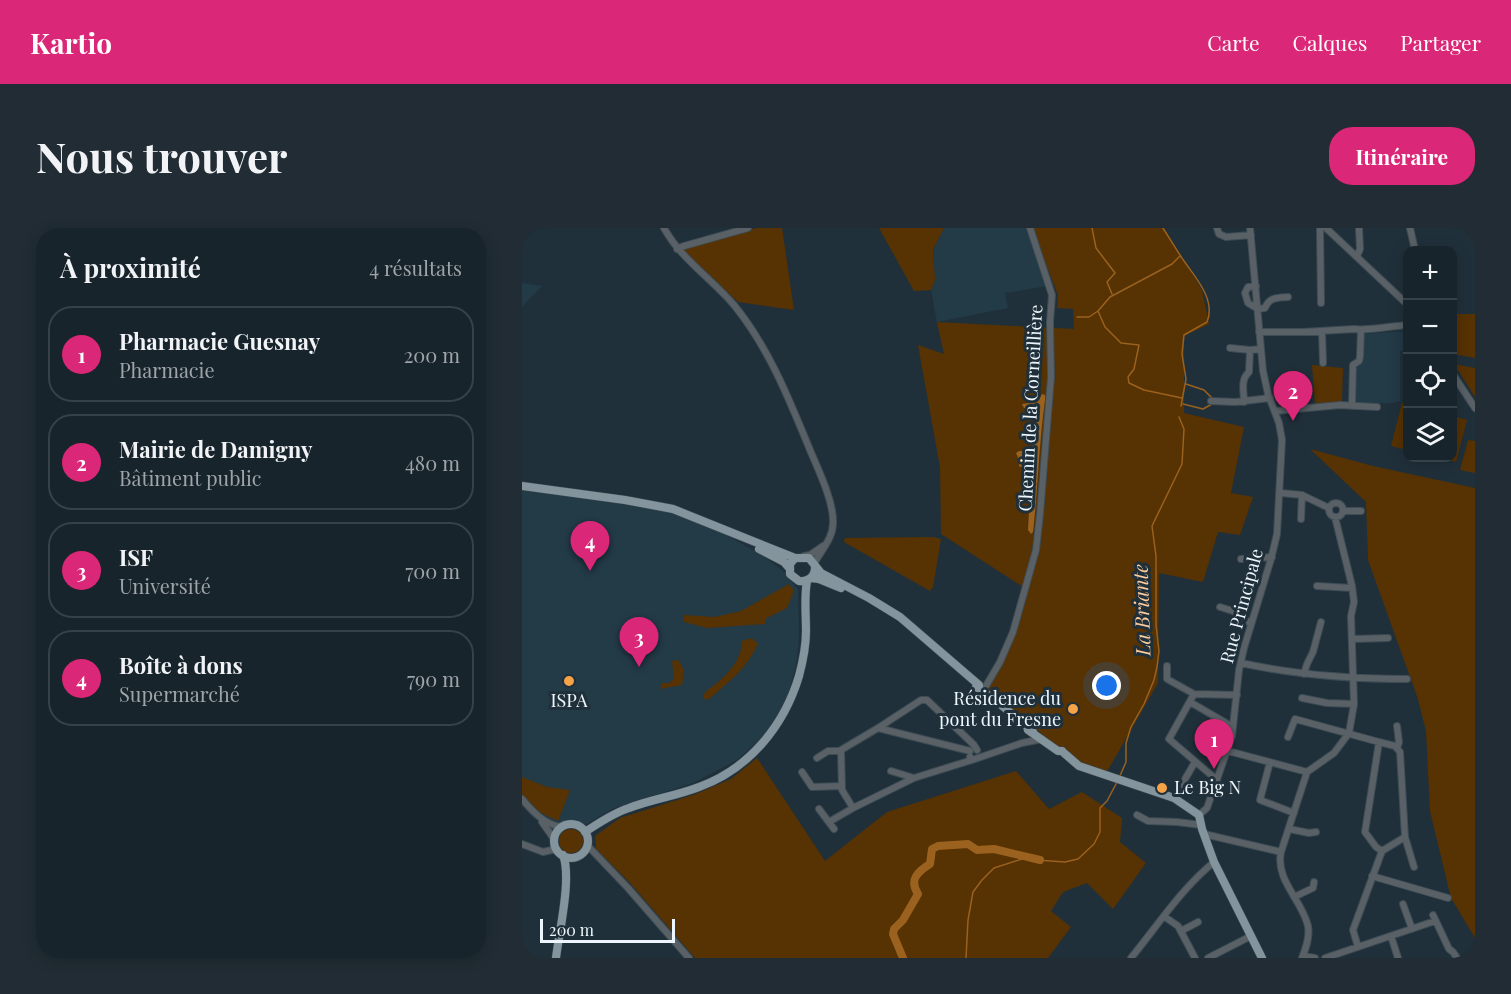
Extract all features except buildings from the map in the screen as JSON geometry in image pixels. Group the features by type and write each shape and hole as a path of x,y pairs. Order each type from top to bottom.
{"main road":[{"path":"522,486 653,504 692,516 799,557 808,558 821,573 900,617 979,685 986,695 1030,731 1080,766 1174,798 1199,815 1214,862 1262,958"},
{"path":"718,527 784,561 791,576 806,580 819,579 880,605"},
{"path":"789,569 799,557"},
{"path":"585,832 621,811 700,787 720,778 756,751 778,723 793,694 801,661 806,580 814,565"},
{"path":"556,958 566,867 554,839 561,827 575,825 585,832 587,845 581,854 576,856 572,864 565,889"},
{"path":"560,852 576,856"}],"street":[{"path":"664,228 677,249 734,306 762,345 780,378 819,471 833,519 828,541 814,565"},
{"path":"677,249 748,228"},
{"name":"Chemin de la Corneillière","path":"983,690 1000,662 1013,632 1036,550 1040,513 1051,377 1052,295 1030,228"},
{"path":"1217,228 1223,237 1250,232 1263,371 1275,411 1352,406 1377,407"},
{"path":"1320,228 1321,303"},
{"path":"1326,228 1403,301"},
{"path":"1357,256 1360,249 1359,228"},
{"path":"1410,228 1414,246"},
{"path":"1256,286 1248,287 1245,293 1248,303 1258,309 1265,308 1272,298 1288,297"},
{"path":"1259,332 1354,328 1361,330 1403,325"},
{"path":"1352,406 1353,365 1359,361 1360,357 1361,330"},
{"path":"1322,331 1323,363"},
{"path":"1230,348 1261,349"},
{"path":"1244,402 1244,377 1249,372 1250,350"},
{"path":"1457,381 1475,408"},
{"path":"1214,401 1244,402 1270,398"},
{"name":"Rue Principale","path":"1199,815 1207,808 1228,751 1241,663 1277,534 1281,493 1282,433 1275,411"},
{"path":"1281,493 1302,495 1329,508"},
{"path":"1301,519 1302,495"},
{"path":"1329,508 1334,503 1339,504 1343,511"},
{"path":"1315,958 1302,957 1308,939 1308,926 1280,867 1281,852 1307,772 1334,753 1349,734 1354,704 1351,616 1354,602 1335,517 1330,514 1329,508"},
{"path":"1343,511 1361,511"},
{"path":"1335,517 1340,516 1343,511"},
{"path":"799,557 816,551 828,541"},
{"path":"1241,559 1272,557"},
{"path":"1317,586 1352,588"},
{"path":"1220,607 1233,611 1251,624"},
{"path":"1304,674 1321,622"},
{"path":"1352,639 1388,638"},
{"path":"1241,663 1304,674 1354,679 1407,679"},
{"path":"1167,666 1167,679 1194,694 1237,695"},
{"path":"1194,694 1169,739 1217,780"},
{"path":"1302,698 1327,703 1354,704"},
{"path":"829,822 914,778 972,760 977,752 975,745 927,700 921,700 842,748 842,790 853,808"},
{"path":"1190,702 1233,727"},
{"path":"1288,737 1295,719 1397,748 1400,752 1406,837 1414,867"},
{"path":"1397,726 1399,742 1397,748"},
{"path":"878,728 977,752"},
{"path":"1022,743 1030,731"},
{"path":"972,760 969,757 977,752 1043,739"},
{"path":"1379,742 1365,832 1376,847 1382,851"},
{"path":"817,758 828,751 841,751"},
{"path":"1228,751 1307,772"},
{"path":"1174,798 1195,762"},
{"path":"1270,762 1260,800 1294,813"},
{"path":"891,771 914,778"},
{"path":"802,772 812,787 842,786"},
{"path":"522,799 554,839"},
{"path":"819,809 834,830"},
{"path":"536,815 552,826 561,827"},
{"path":"1137,815 1148,821 1201,825"},
{"path":"1289,829 1316,832"},
{"path":"1204,834 1281,852"},
{"path":"1358,947 1353,930 1382,851 1406,837"},
{"path":"522,844 543,852 560,852"},
{"path":"587,845 689,958"},
{"path":"1131,958 1184,889 1214,862"},
{"path":"1372,876 1448,898"},
{"path":"1294,897 1313,888 1314,882"},
{"path":"1403,904 1412,929"},
{"path":"1165,916 1181,931 1195,958"},
{"path":"1325,958 1412,929 1434,918 1449,949 1457,958"},
{"path":"1181,931 1198,922"},
{"path":"1208,958 1251,936"},
{"path":"1391,936 1398,958"}],"shaded area":[{"path":"757,228 782,228 794,310 738,302 683,251 688,247"},
{"path":"879,228 944,228 933,250 935,280 931,290 914,291"},
{"path":"944,228 1032,228 1054,285 1005,293 1008,308 937,322 931,290 935,280 933,250"},
{"path":"1032,228 1164,228 1202,290 1209,324 1184,336 1184,413 1244,427 1231,493 1253,497 1240,535 1218,532 1203,582 1159,573 1158,683 1105,775 1078,762 989,693 1015,631 1026,589 941,534 940,467 918,345 944,354 937,322 1074,329 1073,309 1057,308 1058,295"},
{"path":"522,283 542,286 522,307"},
{"path":"1457,314 1475,314 1475,358 1457,355"},
{"path":"1403,331 1403,350 1400,351 1400,401 1354,403 1355,364 1360,362 1362,334"},
{"path":"1312,365 1343,368 1342,402 1315,404"},
{"path":"1457,365 1475,368 1475,397 1457,369"},
{"path":"1042,394 1045,395 1045,400 1031,534 1028,530 1031,474 1019,466 1016,453 1029,451 1032,448 1036,411 1024,408 1022,404 1037,402"},
{"path":"1402,403 1403,449 1391,446"},
{"path":"1457,417 1467,420 1457,458"},
{"path":"1468,440 1475,441 1475,473 1460,470"},
{"path":"1310,449 1373,466 1475,488 1475,938 1451,898 1430,811 1426,731 1418,699 1368,560 1366,502"},
{"path":"522,488 653,506 726,535 762,555 787,574 798,590 799,637 797,661 788,695 773,725 737,760 693,783 612,809 585,825 581,822 561,825 551,823 522,798"},
{"path":"933,537 941,539 933,587 930,591 844,542 845,538"},
{"path":"789,584 794,591 787,608 765,619 765,624 707,628 684,622 684,615 715,617 741,611"},
{"path":"752,638 758,644 743,667 709,699 703,699 705,692 735,664 742,641"},
{"path":"678,660 684,670 682,685 660,689 662,683 669,683 674,679 672,661"},
{"path":"757,758 825,861 887,812 1016,771 1049,809 1082,792 1122,818 1120,842 1146,863 1113,909 1087,883 1063,892 1051,911 1071,927 1048,958 695,958 630,883 596,849 595,836 620,818 696,794 731,779"},
{"path":"522,777 547,787 570,790 558,821 541,813 522,795"},
{"path":"571,829 580,832 583,841 580,850 571,853 562,850 559,841 562,832"}],"waterway":[{"path":"1092,228 1096,248 1115,273 1107,282 1112,294"},
{"name":"La Briante","path":"1163,228 1199,282 1209,306 1207,322 1184,335 1182,354 1186,379 1181,406"},
{"path":"1098,311 1110,297 1172,264 1180,256"},
{"path":"1077,317 1089,317 1098,311 1105,327 1121,343 1139,345 1134,369 1128,377 1129,383 1144,390 1182,398"},
{"path":"1186,384 1204,390 1214,400"},
{"path":"1183,404 1203,409 1212,404"},
{"name":"La Briante","path":"1119,778 1126,762 1126,743 1131,727 1144,704 1157,667 1159,651 1156,625 1156,556 1152,526 1182,464 1184,429 1179,417"},
{"name":"La Briante","path":"966,958 968,920 973,892 982,880 994,868 1022,859 1065,862 1078,859 1094,844 1100,832 1100,808 1107,801 1117,782"},
{"path":"903,958 893,934 894,929 903,920 918,894 914,880 918,873 930,864 932,849 938,846 968,844 977,850 994,849 1040,860"}],"place":[{"name":"Mairie de Damigny","path":"1293,421"},
{"name":"Boîte à dons","path":"590,571"},
{"name":"ISF","path":"639,667"},
{"name":"ISPA","path":"569,681"},
{"name":"Résidence du pont du Fresne","path":"1073,709"},
{"name":"Pharmacie Guesnay","path":"1214,769"},
{"name":"Le Big N","path":"1162,788"}]}
